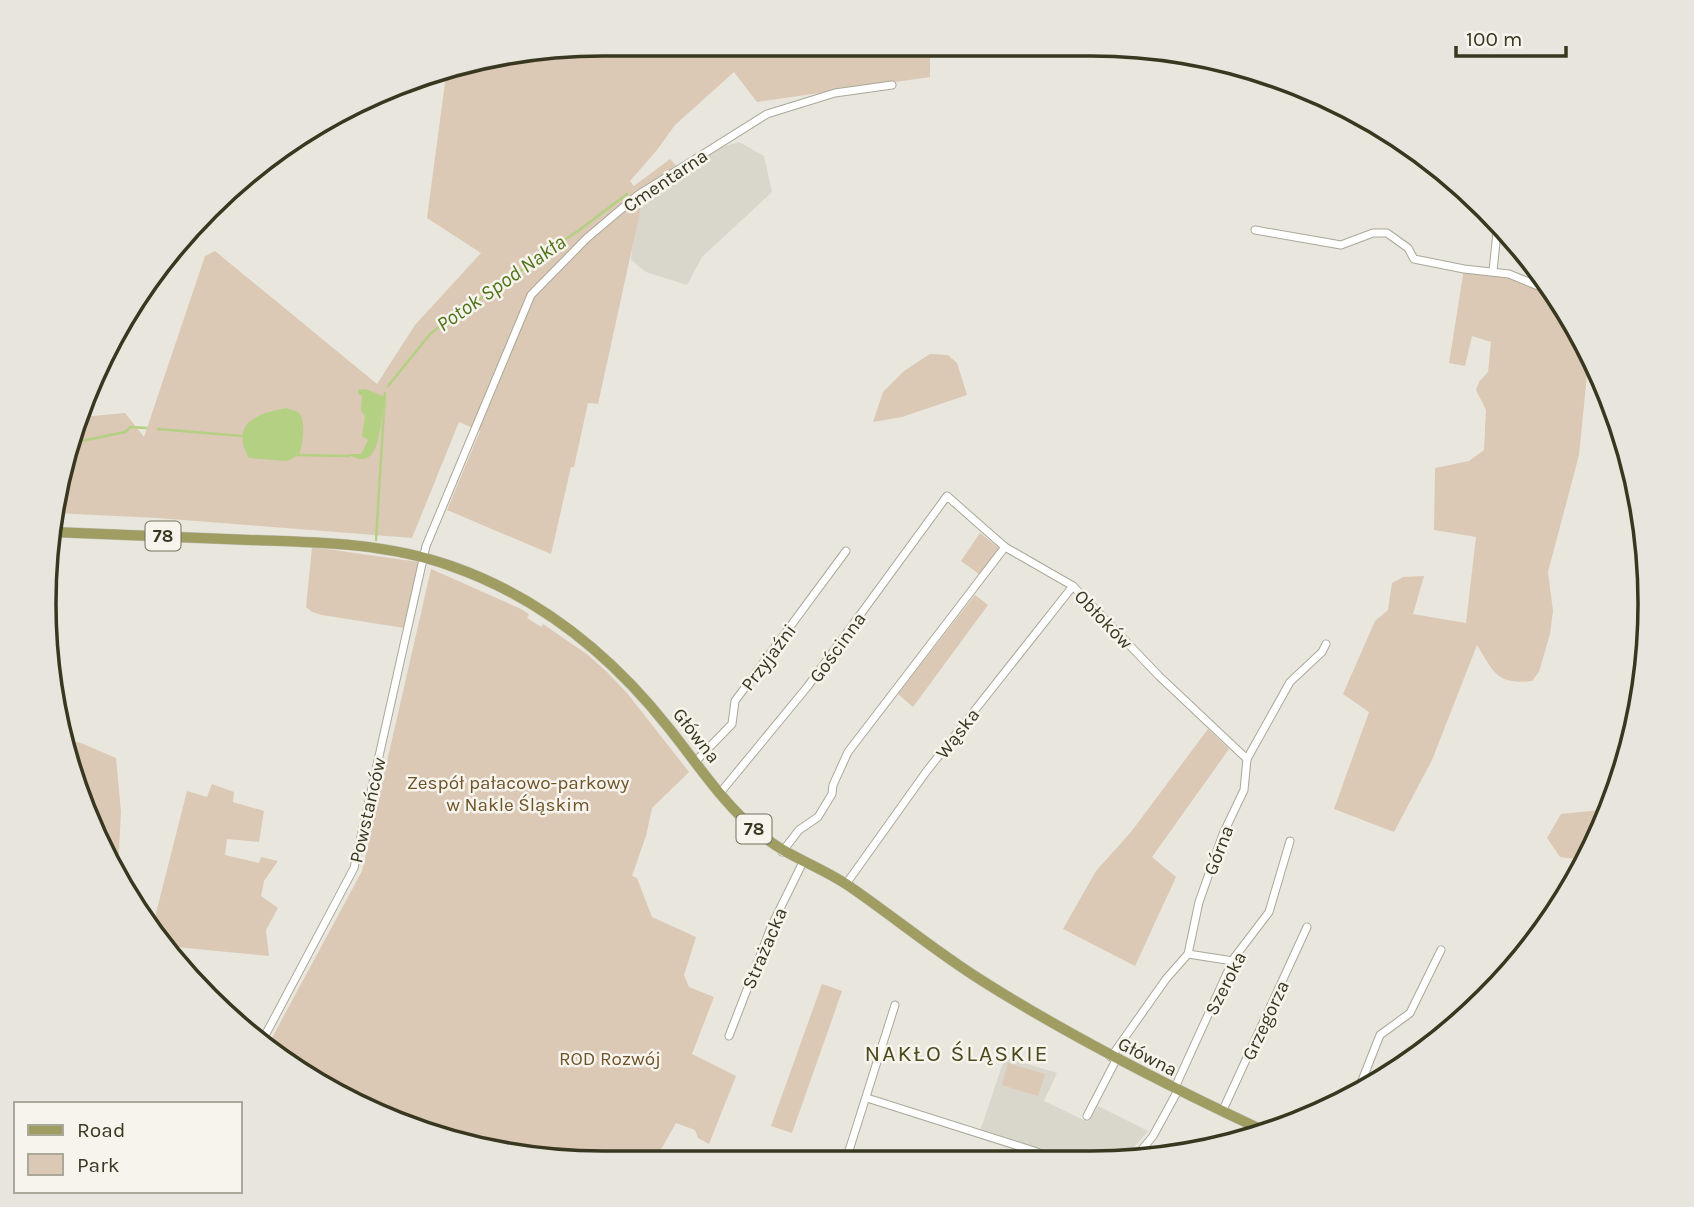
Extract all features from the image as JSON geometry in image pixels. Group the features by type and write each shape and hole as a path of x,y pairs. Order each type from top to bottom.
{"main road":[{"name":"Główna","path":"61,532 360,547 424,557 501,586 579,635 627,679 744,820 782,852 846,884 979,979 1114,1059 1252,1126"}],"street":[{"name":"Cmentarna","path":"424,557 426,545 531,295 587,237 638,195 767,114 835,93 892,85"},
{"path":"1255,230 1341,245 1373,233 1387,233 1408,248 1414,258 1464,269 1508,274 1536,285"},
{"path":"1493,271 1497,237"},
{"name":"Obłoków","path":"947,496 1005,547 1073,586 1159,676 1247,759"},
{"name":"Gościnna","path":"720,793 808,686 947,496"},
{"path":"782,852 799,830 818,817 832,794 833,785 848,752 1005,547"},
{"name":"Przyjaźni","path":"695,762 732,724 735,701 846,551"},
{"name":"Powstańców","path":"266,1034 354,868 424,557"},
{"name":"Wąska","path":"846,884 926,772 1073,586"},
{"name":"Górna","path":"1087,1116 1114,1059 1166,979 1188,954 1199,902 1223,834 1244,790 1247,759 1290,682 1326,645"},
{"name":"Szeroka","path":"1146,1146 1176,1094 1175,1089 1233,961 1269,912 1290,841"},
{"name":"Strażacka","path":"729,1036 772,925 803,862"},
{"name":"Grzegorza","path":"1222,1112 1307,927"},
{"path":"1363,1079 1380,1035 1409,1013 1441,950"},
{"path":"1188,954 1233,961"},
{"path":"849,1151 895,1005"},
{"path":"867,1098 1034,1151"}],"shaded area":[{"path":"739,142 764,156 772,192 702,257 687,285 646,272 631,260 638,200 722,147"},
{"path":"366,389 385,397 374,451 368,457 360,459 348,454 361,454 368,440 362,436 365,416 361,411 362,396 358,393 358,390"},
{"path":"286,408 298,412 301,416 303,427 299,455 287,461 249,458 244,446 244,428 256,417"},
{"path":"1005,1057 1057,1073 1044,1101 1088,1122 1098,1106 1148,1131 1132,1149 1044,1151 980,1131"}],"green space":[{"path":"930,56 930,77 757,102 734,72 675,125 630,181 634,186 670,159 679,169 638,195 640,212 598,404 588,403 551,554 447,510 480,431 459,422 412,538 64,513 75,462 90,416 125,413 144,437 205,256 215,251 377,384 415,325 481,253 427,218 445,80 497,67 568,57"},
{"path":"1464,269 1495,272 1537,286 1565,330 1587,373 1579,455 1548,572 1553,611 1550,634 1539,672 1532,681 1520,682 1503,678 1492,669 1477,645 1432,760 1394,832 1334,809 1369,712 1343,694 1375,621 1388,610 1392,583 1403,577 1424,576 1413,614 1466,623 1476,537 1434,530 1435,468 1469,461 1484,450 1486,410 1476,390 1488,372 1491,342 1472,336 1465,366 1449,363"},
{"path":"930,354 948,355 957,363 967,395 902,417 873,422 883,392 904,371"},
{"path":"980,533 1000,549 979,574 961,561"},
{"path":"312,547 419,562 404,628 322,615 306,607"},
{"path":"431,569 521,609 529,614 527,618 541,627 543,624 588,655 627,693 689,772 652,808 646,836 632,876 637,878 652,917 696,937 684,975 689,987 714,997 692,1054 736,1076 709,1144 698,1138 695,1130 676,1123 660,1151 568,1150 462,1132 428,1122 361,1095 299,1059 271,1039 362,871"},
{"path":"975,595 988,605 913,707 898,694"},
{"path":"1208,729 1229,749 1152,857 1176,877 1135,966 1063,929 1096,871 1131,832"},
{"path":"74,742 116,758 121,812 119,858 85,779"},
{"path":"212,784 234,792 233,802 264,811 259,842 227,839 225,855 259,863 261,857 278,861 264,881 261,896 278,908 266,930 269,956 178,947 155,918 187,791 207,797"},
{"path":"1597,810 1575,858 1560,857 1547,838 1561,814"},
{"path":"822,984 842,991 792,1133 771,1126"},
{"path":"1008,1063 1045,1074 1038,1096 1002,1085"}],"waterway":[{"name":"Potok Spod Nakła","path":"388,386 431,333 627,194"},
{"path":"376,540 385,393"},
{"name":"Potok Spod Nakła","path":"81,441 125,432 131,427 146,428"},
{"name":"Potok Spod Nakła","path":"158,429 242,436"},
{"name":"Potok Spod Nakła","path":"299,455 349,456"}],"district":[{"name":"NAKŁO ŚLĄSKIE","path":"957,1053"}],"park label":[{"name":"Zespół pałacowo-parkowy w Nakle Śląskim","path":"518,793"},
{"name":"ROD Rozwój","path":"610,1058"}]}
